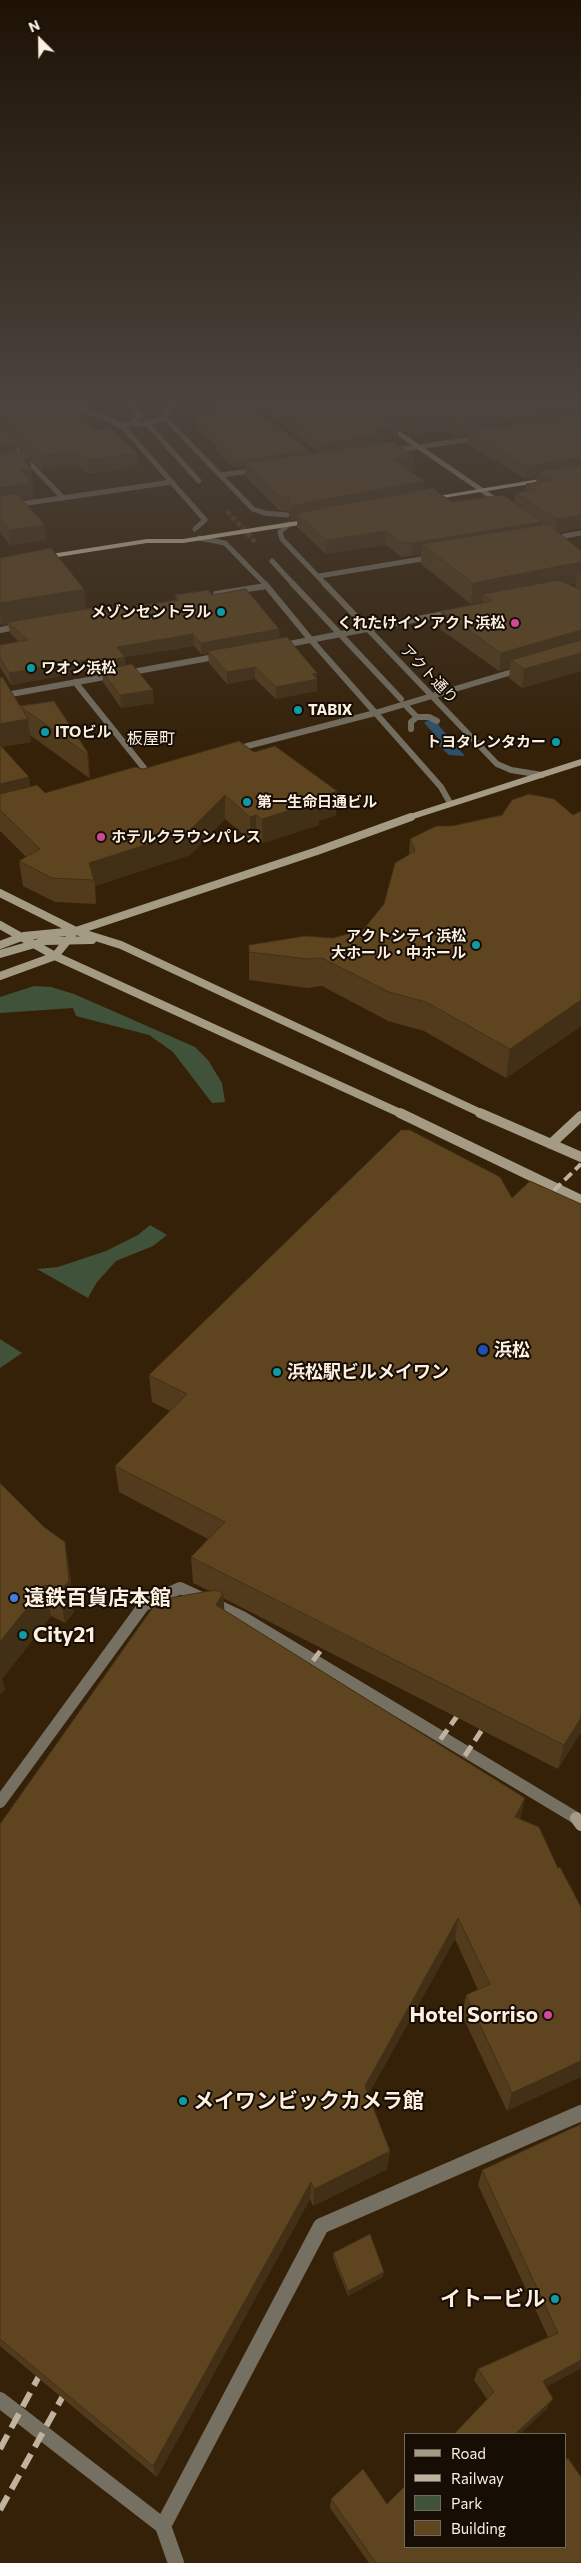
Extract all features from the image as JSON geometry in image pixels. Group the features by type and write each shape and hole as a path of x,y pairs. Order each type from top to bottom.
{"highway":[{"path":"0,564 147,541 199,538 317,520"},
{"path":"191,529 213,526"},
{"path":"147,541 174,532"}],"street":[{"path":"191,529 205,520"},
{"name":"アクト通り","path":"289,524 280,532 282,539 497,764 511,770 542,775"},
{"path":"554,538 581,533"},
{"path":"546,537 563,542"},
{"path":"199,538 225,543 266,586 311,640 441,787 450,803"},
{"path":"319,576 436,557"},
{"path":"272,561 401,700"},
{"path":"207,596 266,586"},
{"path":"272,647 465,610"},
{"path":"0,630 30,625"},
{"path":"0,696 223,656"},
{"path":"222,753 375,713 525,668"},
{"path":"75,682 148,773"},
{"path":"407,707 417,717"},
{"path":"411,729 411,722 417,717 429,717 437,721"},
{"path":"0,945 24,936 76,931 316,851 450,803 581,762"},
{"path":"138,776 157,770"},
{"path":"0,893 76,931 122,945 419,1086 581,1157"},
{"path":"0,925 24,936 56,956 411,1118 581,1200"},
{"path":"0,976 56,956 76,931"},
{"path":"0,954 35,943 69,939 106,940"},
{"path":"551,1144 581,1116"},
{"path":"0,1802 144,1605 180,1588 242,1617 578,1822"},
{"path":"163,2526 321,2226 581,2112"},
{"path":"0,2400 163,2526 176,2563"}],"green space":[{"path":"34,986 51,987 74,994 195,1047 208,1060 222,1083 225,1102 212,1103 173,1052 149,1035 76,1016 73,1008 0,1013 0,997"},
{"path":"150,1225 167,1235 153,1246 116,1261 97,1282 88,1298 37,1269 58,1267 106,1251 138,1235"},
{"path":"0,1339 22,1353 0,1368"}],"water":[{"path":"428,720 435,721 465,756 449,755 435,742 431,743 429,741 439,739 424,723"}],"building":[{"path":"0,520 40,520 45,525 9,530"},
{"path":"304,520 539,520 542,522 412,543 402,543 386,531 326,540"},
{"path":"548,524 581,551 581,562 473,583 422,544"},
{"path":"51,548 84,589 0,603 0,558"},
{"path":"559,580 581,590 581,630 501,653 441,611 492,601 483,594"},
{"path":"246,589 279,629 201,643 193,634 117,647 125,657 95,662 93,659 9,673 0,658 0,645 28,640 8,622 92,608 98,612 179,600 175,595 208,590 212,595"},
{"path":"287,637 317,673 312,674 317,679 276,687 255,667 227,672 208,651"},
{"path":"581,640 581,653 524,669 511,660"},
{"path":"132,664 153,690 120,695 101,670"},
{"path":"0,677 3,678 20,706 54,701 88,753 21,707 28,719 0,724"},
{"path":"239,741 254,752 275,746 337,791 316,798 320,801 262,819 256,815 250,817 225,795 189,831 89,863 94,880 52,878 19,861 40,849 0,810 0,794 37,785 45,793 135,767 143,769"},
{"path":"0,745 29,777 0,784"},
{"name":"アクトシティ浜松 大ホール・中ホール","path":"529,794 554,799 573,815 581,811 581,1000 510,1049 426,1002 389,992 322,958 308,959 249,952 249,945 305,936 333,938 363,930 384,904 395,863 415,851 410,839 436,826 452,826 502,815 512,800"},
{"path":"401,1130 410,1130 500,1177 512,1198 530,1181 581,1204 581,1718 564,1745 191,1557 225,1522 115,1466 187,1394 149,1375"},
{"path":"0,1483 44,1527 65,1542 69,1581 59,1592 45,1585 0,1642"},
{"name":"メイワンビックカメラ館","path":"215,1590 223,1593 216,1605 525,1798 515,1817 539,1827 558,1868 560,1867 581,1907 581,2061 512,2093 466,1995 490,1984 458,1918 365,2086 390,2151 314,2189 311,2182 153,2466 0,2339 0,1824 158,1600"},
{"path":"581,2124 581,2360 543,2381 553,2399 516,2433 455,2433 494,2392 478,2369 558,2333 482,2170"},
{"path":"370,2234 384,2272 348,2291 333,2253"},
{"path":"568,2458 581,2477 581,2563 376,2563 331,2499 363,2469 387,2504 404,2487 404,2548 566,2548 566,2460"}],"tunnel":[{"path":"235,520 255,542"}],"railway":[{"path":"543,1201 581,1164"},
{"path":"302,1675 331,1637"},
{"path":"430,1754 465,1705"},
{"path":"455,1771 489,1719"},
{"path":"0,2449 45,2365"},
{"path":"0,2510 69,2385"}],"place":[{"name":"メゾンセントラル","path":"221,612"},
{"name":"くれたけイン アクト浜松","path":"515,623"},
{"name":"ワオン浜松","path":"31,668"},
{"name":"TABIX","path":"298,710"},
{"name":"ITOビル","path":"45,732"},
{"name":"トヨタレンタカー","path":"556,742"},
{"name":"第一生命日通ビル","path":"247,802"},
{"name":"ホテルクラウンパレス","path":"101,837"},
{"name":"アクトシティ浜松 大ホール・中ホール","path":"476,945"},
{"name":"浜松","path":"483,1350"},
{"name":"浜松駅ビルメイワン","path":"277,1372"},
{"name":"遠鉄百貨店本館","path":"14,1598"},
{"name":"City21","path":"23,1635"},
{"name":"Hotel Sorriso","path":"548,2015"},
{"name":"メイワンビックカメラ館","path":"183,2101"},
{"name":"イトービル","path":"555,2299"}],"district":[{"name":"板屋町","path":"151,739"}]}
